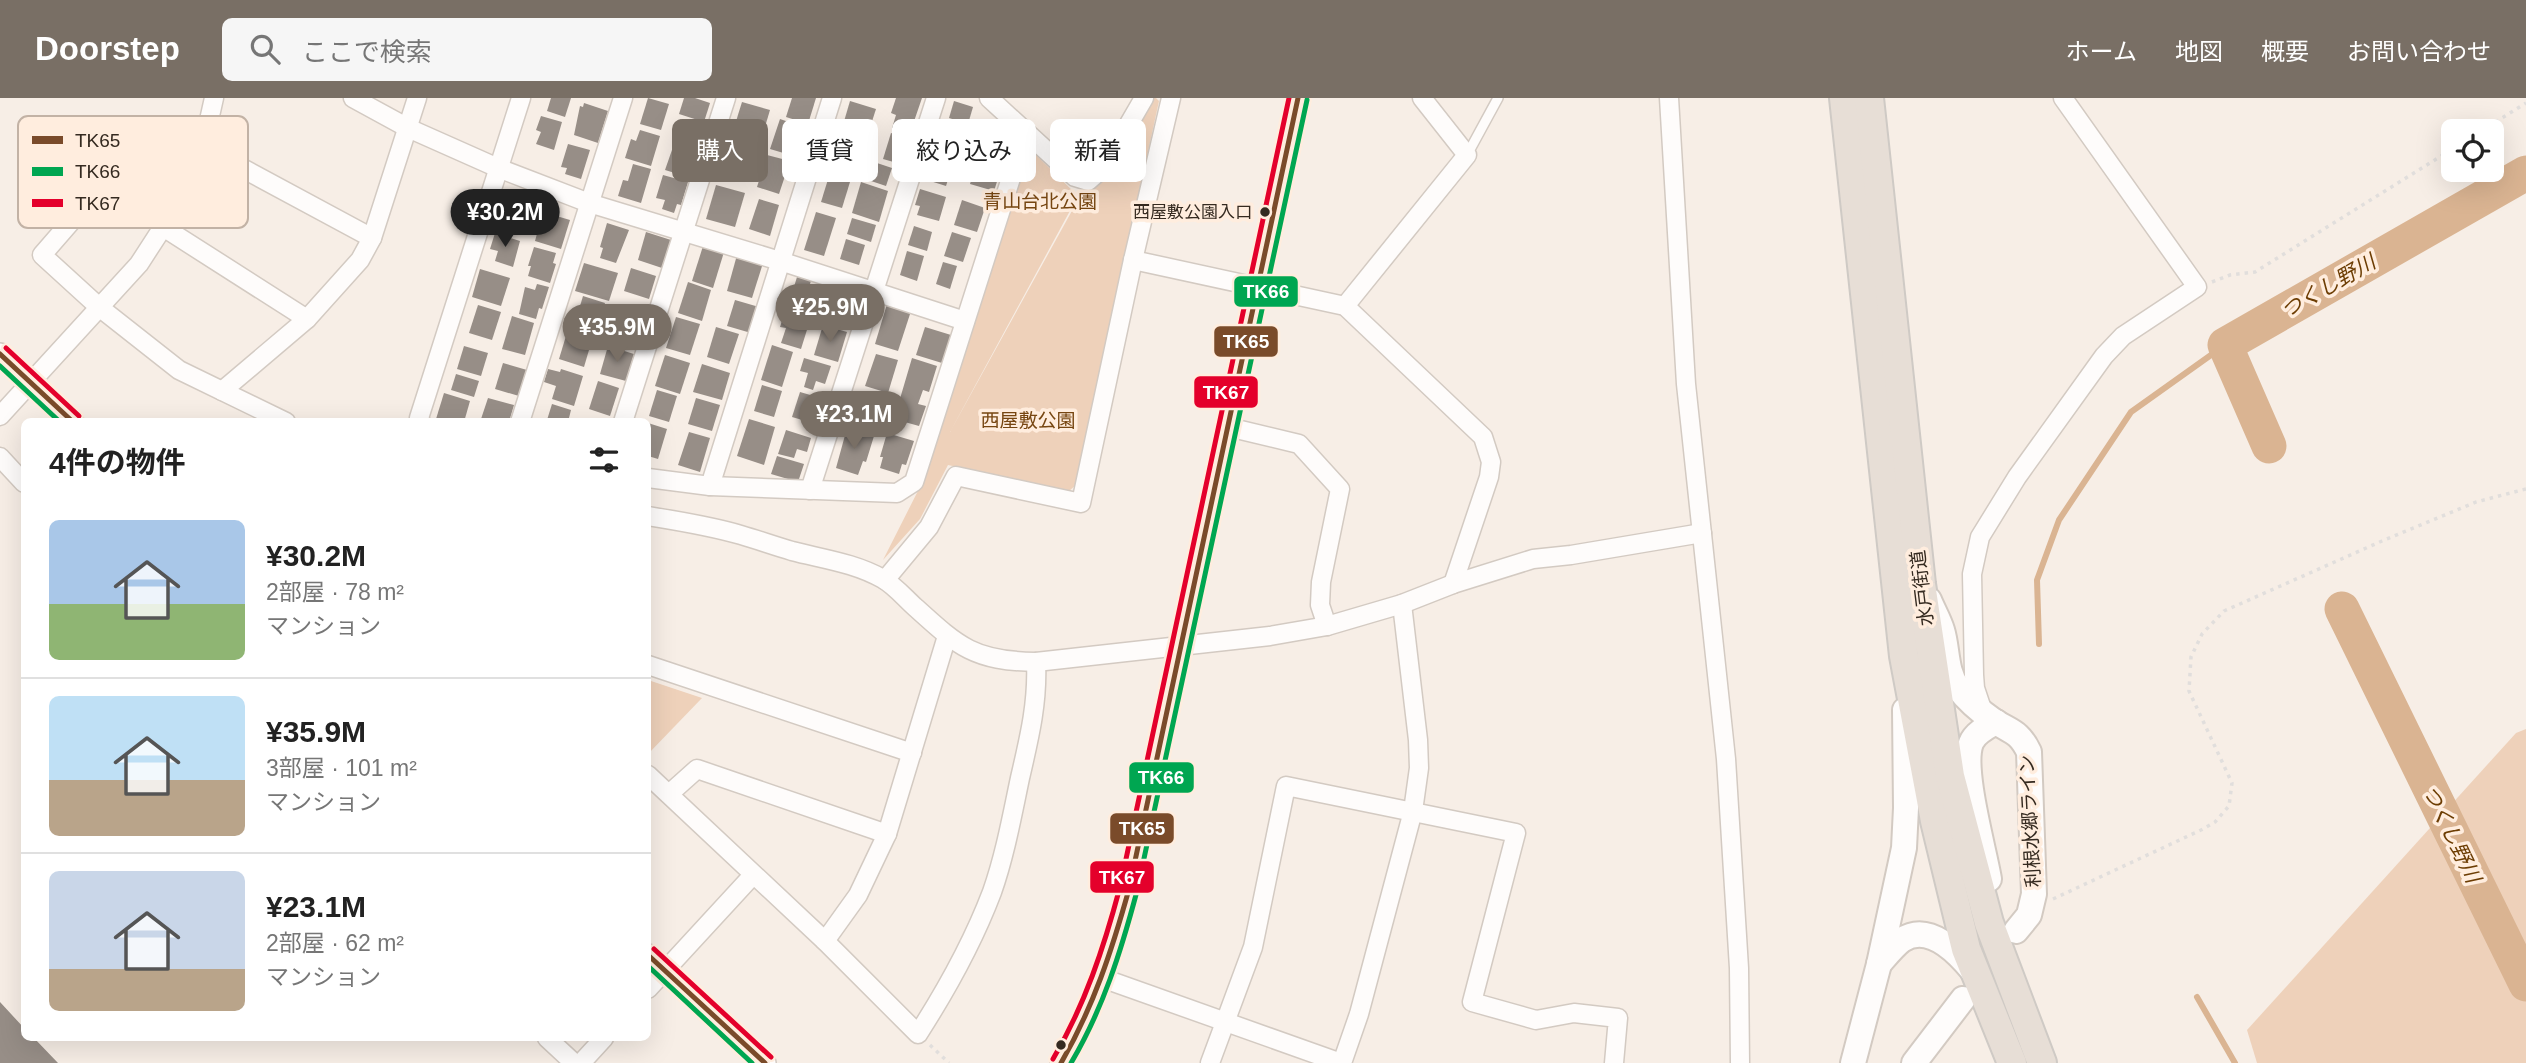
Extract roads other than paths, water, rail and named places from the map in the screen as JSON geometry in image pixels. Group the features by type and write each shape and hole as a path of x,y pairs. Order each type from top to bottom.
{"highway":[{"name":"水戸街道","path":"1844,98 1903,656 1935,821 1966,949 1969,987 2007,1052"},
{"name":"水戸街道","path":"1869,98 1921,584 1950,776 1989,923 2042,1063"}],"main road":[{"name":"利根水郷ライン","path":"1921,584 1942,631 1950,671 1956,686 1990,717 2015,732 2024,741 2029,752 2034,894 2032,906 2016,930"},
{"path":"1853,1063 1879,964 1904,848 1906,767 1903,656"},
{"path":"1989,923 1990,884 1970,776 1969,757 1972,741 1983,730 1990,717"},
{"path":"1879,964 1900,941 1917,935 1940,940 1956,951 1969,987 1914,1063"}],"street":[{"path":"210,116 214,98"},
{"path":"353,98 408,128 498,168 589,203 965,321"},
{"path":"222,391 307,319 360,260 372,238 417,98"},
{"path":"419,418 521,98"},
{"path":"521,418 623,98"},
{"path":"624,418 726,98"},
{"path":"710,486 832,98"},
{"path":"810,490 936,98"},
{"path":"989,98 1013,119"},
{"path":"1036,141 1074,177 1087,181 1104,167 1144,98"},
{"path":"885,580 929,527 957,476 1082,503 1133,260 1171,98"},
{"path":"1061,1063 1102,978 1129,889 1298,98"},
{"path":"1345,306 1467,155 1422,98"},
{"path":"1669,98 1686,384 1721,699 1734,875 1740,1063"},
{"path":"1990,717 1975,688 1972,574 1980,537 2017,477 2104,356 2123,336 2197,287 2063,98"},
{"path":"248,171 372,238"},
{"path":"651,478 710,486 897,493 914,482 1010,182"},
{"path":"66,228 42,255 99,307 179,370 278,418"},
{"path":"0,416 139,264 162,228"},
{"path":"165,228 307,319"},
{"path":"1133,260 1345,306 1483,437 1491,462 1489,477 1453,584"},
{"path":"0,354 69,418"},
{"path":"1228,427 1299,443 1340,489 1321,582 1320,605 1327,626"},
{"path":"0,457 21,480"},
{"path":"651,516 739,534 848,564 885,580 947,636 968,651 992,659 1036,662 1270,636 1327,626 1402,604 1453,584 1533,559 1702,533"},
{"path":"1102,978 1342,1063 1359,1014 1413,811 1419,768 1402,604"},
{"path":"825,941 858,895 887,834 947,636"},
{"path":"651,778 825,941 918,1034 957,969 992,891 1006,844 1035,713 1036,662"},
{"path":"651,666 912,752"},
{"path":"669,794 697,769 887,834"},
{"path":"1210,1063 1253,947 1286,786 1516,833 1472,1002 1536,1020 1574,1013 1619,1018 1614,1063"},
{"path":"651,985 753,876"},
{"path":"651,958 765,1063"},
{"path":"550,1041 573,1063"},
{"path":"581,1063 601,1041"}],"lane":[{"path":"1467,155 1498,98"}],"waterway":[{"name":"つくし野川","path":"2269,446 2225,345 2526,173"},
{"path":"2039,644 2037,580 2059,520 2131,412 2225,345"},
{"name":"つくし野川","path":"2342,609 2526,984"},
{"path":"2197,997 2235,1063"}],"place":[{"name":"西屋敷公園入口","path":"1265,212"}],"park label":[{"name":"青山台北公園","path":"1040,201"},
{"name":"西屋敷公園","path":"1028,420"}]}
